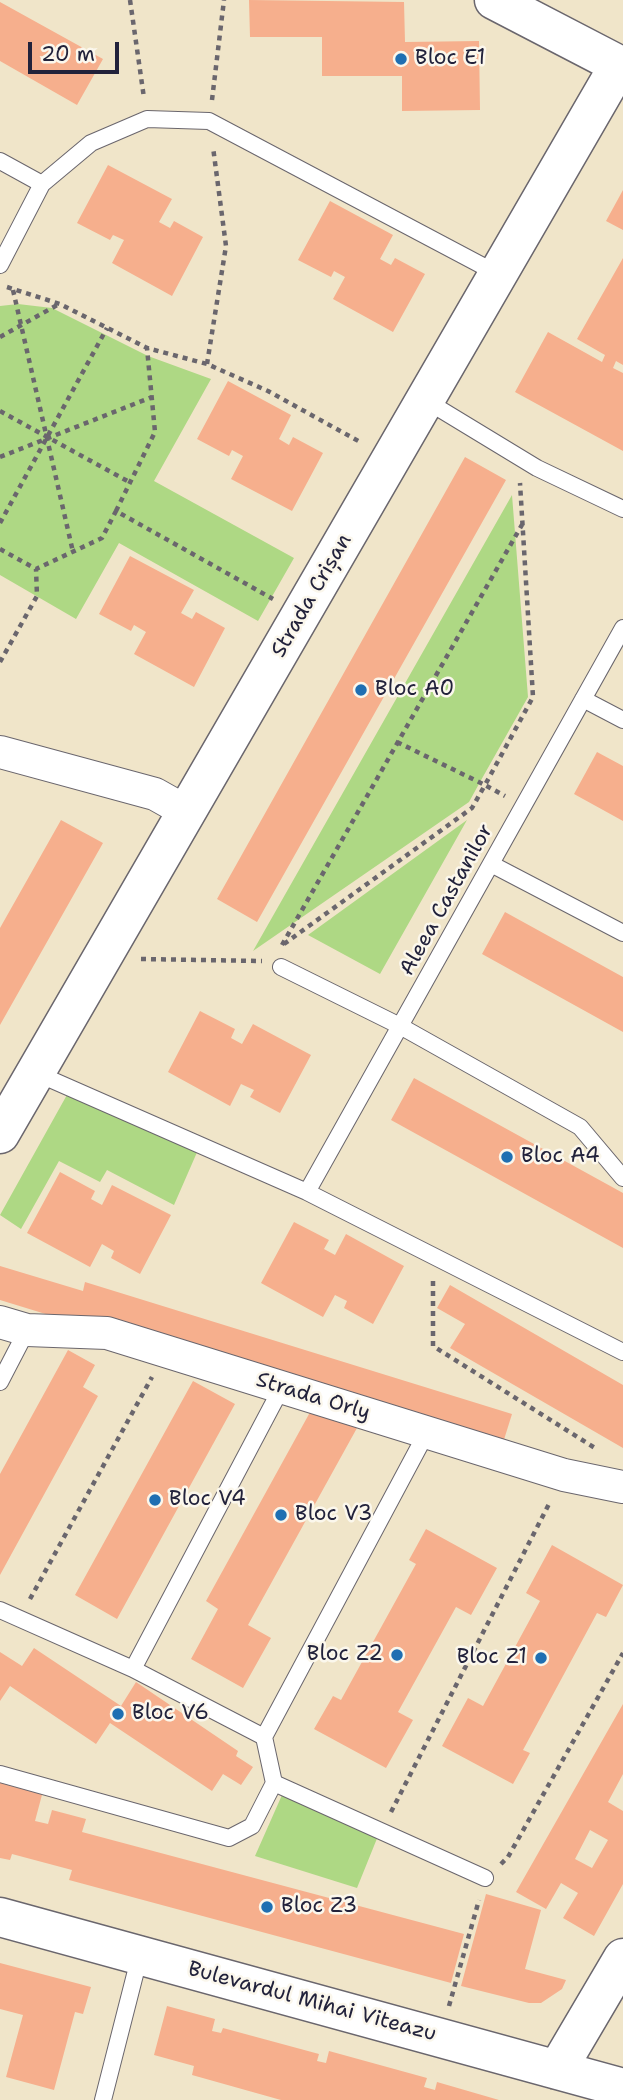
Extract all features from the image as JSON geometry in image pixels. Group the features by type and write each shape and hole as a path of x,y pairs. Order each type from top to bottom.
{"street":[{"path":"494,0 622,63"},
{"name":"Strada Crișan","path":"0,1134 622,63"},
{"path":"0,752 155,794 187,812"},
{"name":"Strada Orly","path":"13,1326 107,1333 564,1475 615,1486"},
{"name":"Bulevardul Mihai Viteazu","path":"0,1917 623,2088"},
{"path":"557,2070 623,1958"}],"lane":[{"path":"0,265 43,184 90,143 147,119 209,121 498,274"},
{"path":"0,161 43,184"},
{"path":"425,400 518,456 623,509"},
{"name":"Aleea Castanilor","path":"307,1192 623,628"},
{"path":"583,699 623,720"},
{"path":"491,864 623,933"},
{"path":"281,967 400,1026 580,1127 623,1178"},
{"path":"36,1073 307,1192 623,1352"},
{"path":"0,1382 13,1326"},
{"path":"133,1669 282,1387"},
{"path":"0,1774 229,1838 252,1826 274,1783 264,1737 427,1432"},
{"path":"0,1609 133,1669 264,1737"},
{"path":"274,1783 485,1878"},
{"path":"103,2100 140,1955"}],"path":[{"path":"130,0 147,119"},
{"path":"207,364 226,246 209,121 225,0"},
{"path":"0,285 60,304 147,348 207,364 268,391 391,459"},
{"path":"13,289 73,552"},
{"path":"0,337 60,304"},
{"path":"0,523 107,328"},
{"path":"36,569 102,538 117,511 155,432 147,348"},
{"path":"0,457 152,397"},
{"path":"0,411 131,482"},
{"path":"261,960 472,808 533,697 518,456"},
{"path":"117,511 302,613"},
{"path":"282,945 523,523"},
{"path":"0,549 36,569"},
{"path":"0,662 37,596 36,569"},
{"path":"397,742 524,806"},
{"path":"102,958 261,960 281,967"},
{"path":"433,1255 433,1346 599,1451 615,1486"},
{"path":"19,1618 166,1351"},
{"path":"381,1832 564,1475"},
{"path":"440,2037 485,1878 508,1857 623,1653"}],"green space":[{"path":"18,304 52,308 148,356 211,379 154,481 294,558 258,621 119,543 76,619 0,575 0,306"},
{"path":"512,495 528,697 469,802 253,951"},
{"path":"467,820 380,974 308,935"},
{"path":"68,1093 198,1150 174,1205 107,1170 100,1182 59,1161 21,1229 0,1215"},
{"path":"282,1795 378,1836 357,1888 255,1856"}],"building":[{"name":"Bloc E1","path":"249,0 404,2 405,42 479,41 480,110 402,111 402,76 322,76 322,37 250,37"},
{"path":"0,2 103,59 77,105 0,61"},
{"path":"108,165 172,199 159,222 170,228 174,221 203,237 172,296 112,263 124,240 113,235 110,240 77,223"},
{"path":"623,190 623,230 606,221"},
{"path":"330,201 393,235 380,259 391,265 395,258 425,274 393,332 333,299 345,277 334,271 331,277 298,260"},
{"path":"623,258 623,365 616,361 613,368 623,373 623,451 515,392 548,332 602,362 605,355 577,339"},
{"path":"228,381 291,415 279,439 289,445 293,437 323,453 292,511 231,479 243,456 232,450 229,456 197,439"},
{"name":"Bloc A0","path":"465,457 506,480 257,922 217,899"},
{"path":"130,556 194,590 181,613 192,619 196,612 225,628 194,687 134,654 146,632 134,625 131,631 99,614"},
{"path":"597,752 623,766 623,821 574,794"},
{"path":"61,820 103,843 0,1025 0,928"},
{"path":"505,912 623,977 623,1032 482,954"},
{"path":"200,1011 235,1029 231,1038 242,1044 253,1024 311,1055 280,1113 250,1097 254,1090 241,1084 230,1106 168,1072"},
{"name":"Bloc A4","path":"414,1078 623,1193 623,1248 391,1120"},
{"path":"60,1172 95,1191 91,1199 102,1205 112,1185 171,1215 140,1274 111,1258 114,1251 102,1244 90,1267 27,1233"},
{"path":"294,1222 329,1240 324,1249 335,1255 346,1234 404,1266 373,1324 344,1308 347,1301 335,1295 323,1317 261,1283"},
{"path":"0,1266 83,1291 85,1282 512,1414 502,1446 77,1315 75,1323 0,1300"},
{"path":"450,1285 623,1385 623,1448 450,1348 465,1324 437,1308"},
{"path":"68,1350 95,1365 83,1387 98,1396 0,1575 0,1474"},
{"name":"Bloc V4","path":"193,1381 235,1404 117,1619 75,1595"},
{"name":"Bloc V3","path":"314,1405 357,1428 248,1625 271,1638 243,1688 191,1659 218,1609 206,1601"},
{"name":"Bloc Z2","path":"426,1529 497,1568 471,1615 456,1607 398,1712 413,1720 386,1768 314,1729 333,1696 341,1700 416,1564 409,1560"},
{"name":"Bloc Z1","path":"552,1545 623,1585 606,1617 597,1613 523,1750 530,1753 513,1784 442,1746 468,1698 483,1706 540,1601 526,1593"},
{"name":"Bloc V6","path":"34,1648 121,1706 136,1682 238,1751 236,1756 253,1767 241,1785 223,1774 212,1791 110,1723 96,1744 10,1686 0,1701 0,1652 22,1666"},
{"path":"623,1704 623,1774 608,1802 623,1811 623,1884 594,1936 563,1918 578,1893 561,1883 546,1909 516,1892","holes":["590,1830 608,1840 592,1868 575,1859"]},
{"name":"Bloc Z3","path":"0,1780 43,1791 35,1821 48,1824 52,1810 86,1819 82,1832 464,1934 451,1983 69,1880 72,1870 12,1854 10,1860 0,1858"},
{"path":"486,1894 541,1910 525,1969 566,1980 562,1989 541,2003 529,2003 461,1986"},
{"path":"0,1963 91,1987 83,2014 75,2012 54,2090 6,2077 23,2015 0,2009"},
{"path":"167,2006 215,2019 212,2031 221,2033 223,2028 319,2054 317,2061 326,2063 329,2051 427,2078 424,2087 435,2090 437,2082 499,2100 281,2100 192,2075 194,2066 154,2055"}],"place":[{"name":"Bloc E1","path":"401,59"},
{"name":"Bloc A0","path":"361,690"},
{"name":"Bloc A4","path":"507,1157"},
{"name":"Bloc V4","path":"155,1500"},
{"name":"Bloc V3","path":"281,1515"},
{"name":"Bloc Z2","path":"397,1655"},
{"name":"Bloc Z1","path":"541,1658"},
{"name":"Bloc V6","path":"118,1714"},
{"name":"Bloc Z3","path":"267,1907"}]}
